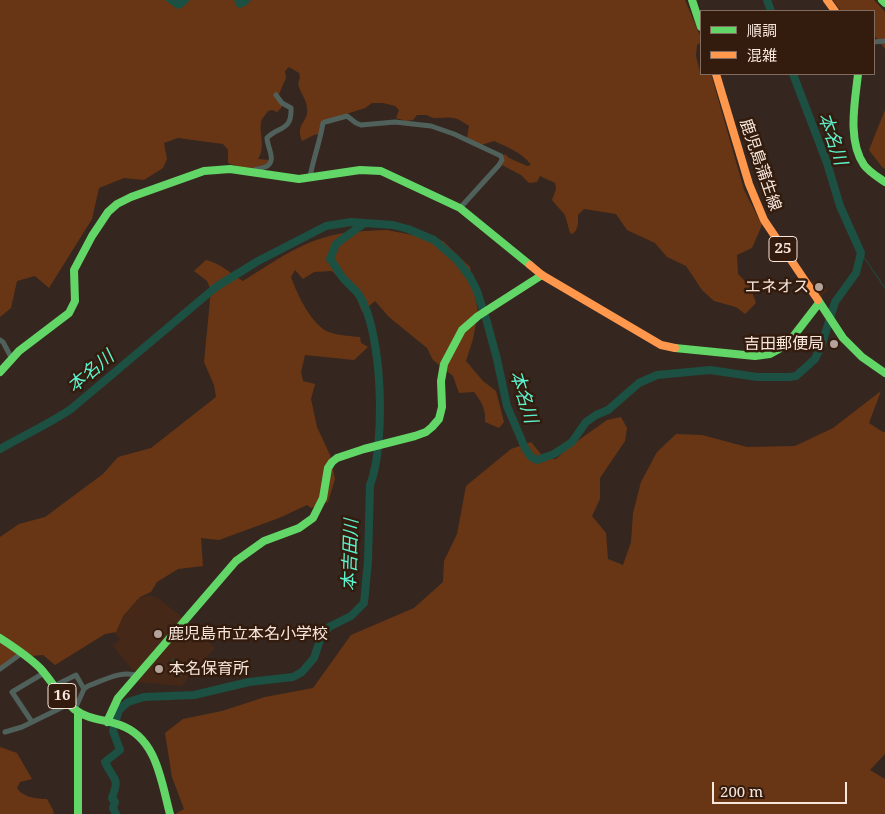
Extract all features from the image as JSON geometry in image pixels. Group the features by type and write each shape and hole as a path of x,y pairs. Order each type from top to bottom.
{"main road":[{"path":"692,0 700,24"},
{"path":"882,0 885,3"},
{"name":"鹿児島蒲生線","path":"716,75 749,184 760,212 838,330 850,345 885,373"},
{"path":"858,75 854,101 856,145 863,164 874,175 885,182"},
{"path":"0,372 12,359 73,308 77,294 73,278 75,267 101,220 116,205 129,198 205,170 229,169 281,178 300,179 356,169 372,169 389,174 460,208 542,275 647,338 661,345 683,350 759,356 772,353 787,343 819,303"},
{"path":"110,723 115,702 236,560 264,541 299,528 313,518 324,498 328,468 336,458 426,432 436,423 442,407 441,381 444,364 462,330 478,316 542,275"},
{"name":"16","path":"0,638 22,653 44,673 74,708 110,723 123,726 138,735 151,749 170,814"},
{"path":"74,708 76,716 78,814"}],"street":[{"path":"248,172 255,168 269,165 272,161 272,156 266,138 282,130 287,125 290,108 282,103 276,95"},
{"path":"310,177 314,155 325,122 347,116 360,125 395,122 431,126 454,134 501,156 502,160 499,165 460,208"},
{"path":"0,340 12,359"},
{"path":"0,669 22,653"},
{"path":"32,722 12,692 44,673"},
{"path":"5,732 74,708 84,689 114,676 134,674 139,676"},
{"path":"54,686 76,675 84,689"}],"shaded area":[{"path":"0,0 685,0 700,36 696,56 700,75 711,75 744,190 762,225 752,248 737,255 738,274 750,286 756,303 745,314 736,307 714,301 702,290 686,266 667,257 655,243 627,230 616,214 584,209 578,215 576,230 572,234 570,233 565,215 552,200 556,189 555,183 540,176 537,182 529,183 521,175 500,164 505,154 509,158 527,166 531,165 524,157 494,141 481,145 467,138 469,126 457,119 417,115 413,120 406,121 396,118 399,110 395,106 372,103 365,108 324,121 320,134 302,141 300,130 307,113 306,104 299,85 299,73 289,67 285,71 286,78 279,94 282,107 277,112 268,111 261,122 262,150 258,159 269,160 268,164 249,169 230,164 228,163 228,150 223,144 178,138 164,143 167,159 163,168 144,180 124,178 99,188 92,219 49,288 35,276 17,281 11,308 0,317"},
{"path":"833,0 874,0 885,12 885,49 875,36 875,10 840,10"},
{"path":"885,110 885,169 869,150"},
{"path":"387,230 443,241 470,267 478,312 473,339 466,361 483,381 496,391 504,422 499,428 485,422 485,413 474,392 459,393 453,376 433,360 427,348 389,317 375,301 362,312 356,296 332,271 314,272 303,279 295,270 291,277 307,310 318,325 335,334 360,337 361,343 368,347 354,360 305,355 301,372 303,381 315,384 311,399 317,427 330,455 335,479 328,502 311,508 307,505 279,518 219,540 201,538 203,566 178,569 157,582 151,592 140,597 123,616 116,632 105,634 55,665 43,655 19,657 0,671 0,537 19,524 45,517 103,474 118,457 151,448 216,397 214,385 204,362 211,290 207,281 194,271 206,260 211,261 243,281 283,256 304,245 326,237 356,232"},
{"name":"エネオス","path":"815,280 817,283 820,280 828,291 820,297 810,283"},
{"path":"881,391 869,423 885,432 885,754 870,770 885,779 885,814 175,814 184,809 172,777 165,733 183,719 222,711 265,697 313,688 351,635 414,608 443,582 444,561 457,534 466,486 511,449 531,442 545,459 556,459 569,447 607,420 621,417 627,428 625,441 600,478 600,499 592,516 606,533 608,559 623,565 631,542 633,513 641,482 657,452 676,434 702,435 747,447 795,446 833,428"},
{"name":"鹿児島市立本名小学校","path":"149,595 158,598 182,617 215,648 197,666 182,686 136,682 137,671 133,671 113,646 120,639 111,629 140,598"},
{"path":"0,747 17,753 32,779 20,782 17,788 19,791 30,797 47,799 54,814 0,814"}],"water":[{"path":"165,0 190,0 183,7 177,9"},
{"path":"234,0 251,0 247,5 240,8 237,7"},
{"path":"174,658 180,664 183,661 189,667 181,676 169,664"}],"waterway":[{"name":"本名川","path":"767,0 771,10"},
{"name":"本名川","path":"0,449 71,409 216,287 258,261 326,226 351,222 393,225 408,229 434,240 457,260 470,277 477,291 497,359 507,406 525,448 531,457 537,460 554,454 572,442 586,422 608,410 639,383 657,375 710,370 757,377 796,376 815,359 822,344 835,302 856,273 861,253 840,206 827,163 793,75"},
{"name":"本吉田川","path":"116,814 113,808 115,802 112,798 116,782 105,762 120,750 113,731 119,710 128,702 144,697 194,695 249,682 293,677 302,672 314,658 321,637 329,627 351,616 364,603 368,561 370,485 375,467 380,417 377,360 367,312 359,295 343,278 330,259 336,244 363,224"},
{"path":"861,253 885,288"}],"traffic: fast":[{"path":"692,0 700,24"},
{"path":"882,0 885,3"},
{"path":"858,75 854,109 855,144 864,165 885,182"},
{"path":"0,372 19,351 69,313 75,301 74,270 92,236 108,212 117,204 131,197 204,171 230,169 299,179 360,170 381,171 460,208 530,265"},
{"path":"107,722 118,698 236,561 264,541 299,528 313,518 323,498 328,468 332,462 337,458 364,449 415,436 426,432 432,427 439,419 442,407 441,381 444,364 462,330 478,316 542,275"},
{"path":"818,300 843,338 862,357 885,373"},
{"path":"675,348 755,356 770,354 792,338 819,303"},
{"path":"0,638 40,668 64,699 79,713 120,725 132,731 142,740 156,762 170,814"},
{"path":"78,712 78,814"}],"traffic: slow":[{"path":"827,0 834,10"},
{"path":"716,75 749,184 764,220 818,300"},
{"path":"530,265 542,275 661,345 675,348"}],"place":[{"name":"エネオス","path":"819,287"},
{"name":"吉田郵便局","path":"834,344"},
{"name":"鹿児島市立本名小学校","path":"158,634"},
{"name":"本名保育所","path":"159,669"}]}
